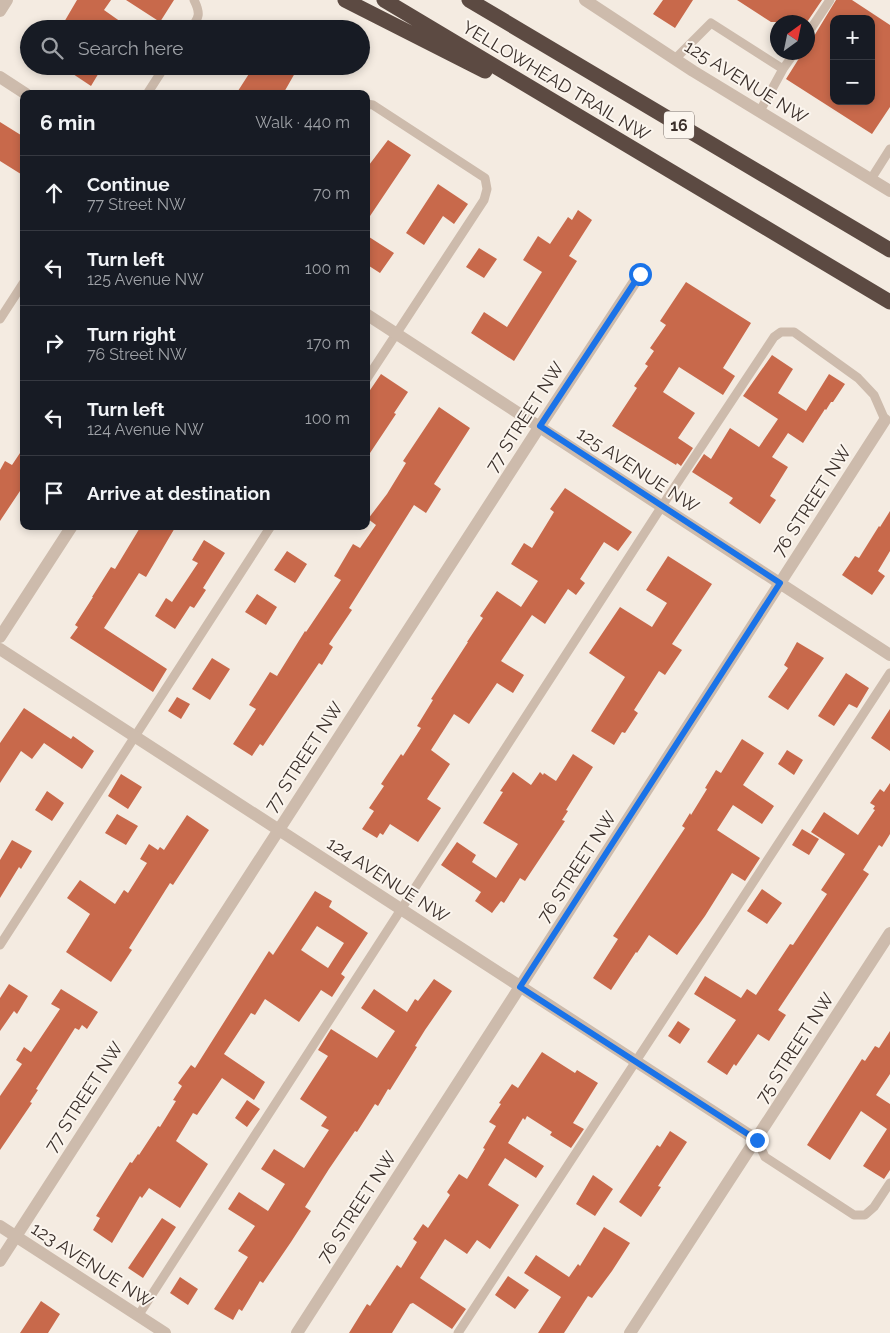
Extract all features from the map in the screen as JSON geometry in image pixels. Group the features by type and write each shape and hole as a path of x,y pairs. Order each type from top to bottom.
{"highway":[{"path":"345,0 600,130"},
{"name":"YELLOWHEAD TRAIL NW","path":"384,0 890,302"},
{"name":"YELLOWHEAD TRAIL NW","path":"469,0 890,250"}],"street":[{"path":"0,11 7,0"},
{"name":"125 AVENUE NW","path":"585,0 675,59 890,191"},
{"path":"0,77 20,90"},
{"name":"77 STREET NW","path":"0,1261 640,274"},
{"name":"125 AVENUE NW","path":"370,317 890,655"},
{"name":"76 STREET NW","path":"297,1333 886,420"},
{"path":"0,637 69,530"},
{"name":"124 AVENUE NW","path":"0,649 757,1140"},
{"name":"75 STREET NW","path":"630,1333 890,933"},
{"name":"123 AVENUE NW","path":"0,1226 138,1316 157,1331"}],"lane":[{"path":"194,0 199,8 196,20"},
{"path":"815,22 830,0"},
{"path":"675,59 711,23 783,69"},
{"path":"760,112 789,60"},
{"path":"150,90 160,75"},
{"path":"370,105 485,178 487,189 484,200 370,374"},
{"path":"871,179 890,149"},
{"path":"0,319 20,288"},
{"path":"138,1316 662,506 774,338 781,332 794,332 858,378 874,395 886,420"},
{"path":"0,945 268,530"},
{"path":"458,1333 890,672"},
{"path":"757,1140 765,1157 854,1215 865,1215 874,1207 890,1183"}],"building":[{"path":"77,0 111,0 104,10 118,20 93,20 65,20"},
{"path":"126,0 174,0 161,20 157,20"},
{"path":"663,0 693,0 675,28 653,14"},
{"path":"737,0 822,0 812,15 770,15 770,21"},
{"path":"836,0 852,0 875,15 830,15 830,105 875,105 875,15 890,25 890,107 872,134 786,79 798,60 815,60 815,34"},
{"path":"74,75 98,75 91,86"},
{"path":"248,75 294,75 285,90 239,90"},
{"path":"0,122 20,134 20,174 0,161"},
{"path":"388,140 411,155 370,216 370,164"},
{"path":"438,184 468,204 454,224 443,216 424,245 406,233"},
{"path":"578,210 592,220 569,256 577,261 514,361 471,333 484,312 507,327 542,272 523,260 538,236 550,244 568,217 572,220"},
{"path":"370,238 394,253 380,273 370,267"},
{"path":"479,248 497,259 484,278 466,267"},
{"path":"686,282 751,323 723,368 735,376 723,395 679,367 663,392 695,413 678,438 693,448 681,466 677,463 676,465 612,426 637,388 634,386 648,366 645,364 654,351 650,348 666,325 660,321"},
{"path":"772,355 793,369 778,393 806,411 829,374 845,384 833,402 825,409 803,443 788,433 772,457 788,467 770,496 776,500 760,524 729,503 733,498 692,472 704,454 711,459 730,428 759,447 778,419 743,396"},
{"path":"381,374 408,392 370,453 370,390"},
{"path":"439,407 470,428 434,484 441,489 426,513 414,505 349,608 352,610 329,644 333,647 322,665 319,663 263,746 260,744 252,756 233,744 256,709 249,705 270,672 277,676 305,631 341,580 334,576 353,544 360,548 376,525 370,520 370,516 387,494 406,463 403,461"},
{"path":"20,453 20,491 0,521 0,470 5,461 12,465"},
{"path":"565,488 632,532 618,551 604,542 580,579 585,583 576,595 568,589 545,624 532,615 501,661 524,675 513,693 497,683 469,724 454,714 431,750 450,764 427,799 441,808 418,842 390,824 383,835 380,833 377,838 362,829 374,811 369,808 384,786 381,784 401,754 403,756 421,728 417,726 433,700 431,699 483,618 480,616 497,591 521,607 538,581 511,564 524,543 532,548 554,512 550,509"},
{"path":"890,511 890,551 878,571 885,576 872,595 842,575 855,556 859,558"},
{"path":"139,530 174,530 146,577 139,573 104,628 167,669 153,692 70,638 78,627 75,625 111,567 115,569"},
{"path":"204,540 225,553 203,588 206,590 194,608 190,606 175,629 155,616 166,598 172,602 198,563 192,560"},
{"path":"287,551 307,564 295,583 274,570"},
{"path":"668,556 712,584 672,644 682,650 665,675 659,671 634,710 638,713 625,733 622,732 614,745 591,731 625,677 589,653 620,607 652,627 667,603 646,590"},
{"path":"257,594 277,607 266,625 245,612"},
{"path":"797,642 824,658 788,710 768,697 788,668 784,665"},
{"path":"212,658 230,669 210,700 192,689"},
{"path":"846,673 869,688 857,708 849,704 834,726 818,716"},
{"path":"177,697 190,704 181,719 168,711"},
{"path":"24,708 71,739 73,736 94,751 82,769 44,743 32,759 21,751 0,783 0,743"},
{"path":"890,709 890,751 871,738"},
{"path":"742,739 764,753 743,785 774,806 762,824 733,805 717,830 760,858 745,881 732,873 705,916 677,955 649,935 611,990 593,978 618,939 613,936 685,828 682,826 707,789 705,788 716,770 721,773"},
{"path":"787,750 803,760 794,775 778,764"},
{"path":"573,754 593,767 566,810 568,811 562,820 565,821 525,881 520,878 504,903 501,901 492,913 475,901 481,892 441,865 457,842 476,855 472,862 496,878 518,844 483,823 503,792 500,791 513,772 531,785 540,772 556,781"},
{"path":"121,774 142,787 128,809 108,796"},
{"path":"890,783 890,834 882,847 879,845 863,870 869,874 778,1010 786,1015 769,1041 758,1034 736,1066 734,1064 727,1075 707,1062 736,1020 694,994 705,976 741,998 747,989 756,995 790,944 793,945 827,894 821,890 845,854 811,832 824,812 858,835 875,810 873,809 875,806 870,803 880,789 884,792"},
{"path":"47,791 64,803 52,821 35,810"},
{"path":"117,814 138,826 126,845 105,833"},
{"path":"187,815 209,830 173,885 170,883 129,948 132,950 111,982 66,952 90,914 67,898 80,880 115,904 124,890 128,893 147,863 140,859 149,844 158,850 160,847 164,850"},
{"path":"802,829 819,839 809,855 792,845"},
{"path":"12,840 32,851 21,869 19,867 0,898 0,860"},
{"path":"762,889 782,903 767,924 747,911"},
{"path":"315,891 332,901 329,907 368,933 341,974 345,977 332,997 321,990 299,1022 265,999 255,1015 251,1013 224,1054 265,1082 254,1100 222,1078 197,1115 193,1113 176,1141 208,1164 180,1208 149,1188 142,1198 140,1196 112,1243 93,1230 100,1218 96,1216 130,1162 132,1163 139,1155 158,1126 160,1127 176,1101 173,1100 182,1086 178,1083 191,1065 195,1068 269,951 273,955","holes":["317,926 344,943 328,968 301,950"]},
{"path":"434,979 452,991 425,1030 415,1046 417,1047 390,1090 388,1089 378,1106 375,1104 329,1169 305,1207 311,1211 291,1242 263,1283 260,1281 242,1311 239,1309 233,1320 214,1309 248,1257 238,1251 255,1226 228,1209 239,1192 268,1211 285,1184 261,1169 274,1149 304,1168 329,1130 321,1126 327,1117 300,1099 328,1056 318,1050 331,1029 377,1058 395,1031 361,1008 374,989 407,1012 415,999 418,1001"},
{"path":"9,984 28,996 17,1014 14,1011 0,1031 0,998"},
{"path":"61,989 98,1012 87,1029 82,1025 79,1030 75,1028 36,1089 38,1090 30,1102 32,1103 0,1150 0,1096 22,1064 16,1060 24,1047 31,1052 60,1009 51,1004"},
{"path":"678,1021 690,1029 680,1044 668,1036"},
{"path":"890,1031 890,1074 876,1095 890,1104 890,1170 884,1179 863,1166 887,1129 861,1111 830,1160 807,1145 862,1059 865,1061 875,1046 879,1048"},
{"path":"542,1052 575,1073 577,1070 598,1083 573,1123 584,1129 571,1148 550,1135 552,1132 527,1116 525,1120 523,1118 508,1143 544,1166 536,1178 505,1158 488,1185 519,1205 490,1249 477,1240 467,1254 445,1239 420,1278 466,1309 452,1329 413,1303 410,1304 392,1333 349,1333 367,1304 370,1306 397,1265 401,1268 417,1242 413,1239 423,1224 428,1228 450,1195 447,1192 459,1174 467,1179 496,1126 489,1122 501,1104 499,1103 512,1084 518,1088"},
{"path":"247,1100 260,1109 247,1127 235,1118"},
{"path":"670,1131 687,1142 658,1186 661,1187 641,1217 619,1202 657,1145 660,1147"},
{"path":"593,1175 613,1189 595,1216 576,1204"},
{"path":"162,1218 176,1227 143,1278 128,1268"},
{"path":"604,1227 630,1243 592,1298 588,1296 564,1333 538,1333 561,1297 524,1273 536,1255 569,1277 578,1264 580,1266"},
{"path":"508,1276 529,1290 515,1309 495,1295"},
{"path":"180,1277 198,1289 188,1305 170,1293"},
{"path":"41,1301 60,1314 48,1333 20,1333"}],"route":[{"path":"640,274 540,426 780,583 520,987 757,1140"}]}
